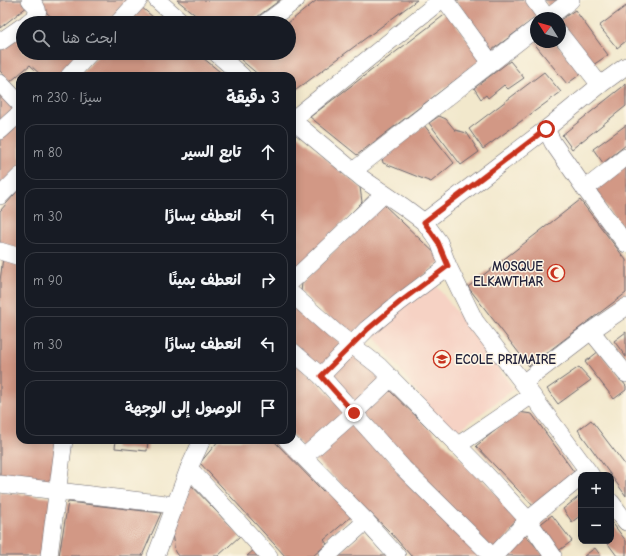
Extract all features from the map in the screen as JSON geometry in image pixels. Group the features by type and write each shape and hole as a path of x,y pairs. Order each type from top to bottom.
{"street":[{"path":"30,0 36,5 38,11 36,16"},
{"path":"124,16 139,0"},
{"path":"157,0 174,16"},
{"path":"274,16 296,0"},
{"path":"296,117 441,0"},
{"path":"444,0 491,63"},
{"path":"534,0 543,12"},
{"path":"556,12 571,0"},
{"path":"0,42 16,31"},
{"path":"353,170 530,33"},
{"path":"566,42 600,85"},
{"path":"73,72 84,60"},
{"path":"226,60 238,72"},
{"path":"424,222 626,66"},
{"path":"0,82 16,100"},
{"path":"0,131 16,117"},
{"path":"296,123 363,179 424,222 438,242 475,321 528,389 585,472"},
{"path":"546,129 553,142 585,189 626,244"},
{"path":"585,189 626,157"},
{"path":"0,196 16,180"},
{"path":"296,277 384,194"},
{"path":"0,252 16,256"},
{"path":"321,376 368,329 400,302 448,266"},
{"path":"296,298 334,331 379,366 391,378 528,520 553,556"},
{"path":"457,446 528,389 591,331 626,307"},
{"path":"591,331 626,374"},
{"path":"296,354 321,376 403,468 493,556 528,520 578,480"},
{"path":"304,457 391,378"},
{"path":"49,556 63,444"},
{"path":"159,554 174,505 200,444"},
{"path":"291,444 366,521 397,556"},
{"path":"189,468 269,556"},
{"path":"0,484 174,505"},
{"path":"614,506 626,522"},
{"path":"327,556 366,521"}],"shaded area":[{"name":"ECOLE PRIMAIRE","path":"433,281 514,389 451,436 369,330"}],"building":[{"path":"0,0 22,0 28,6 0,28"},
{"path":"33,0 131,0 116,16 50,16"},
{"path":"177,0 280,0 258,16 196,16"},
{"path":"317,0 417,0 296,90 296,72 255,72 241,60 296,60 296,17"},
{"path":"455,0 528,0 537,12 530,12 530,22 492,50"},
{"path":"544,0 559,0 549,7"},
{"path":"140,6 152,16 131,16"},
{"path":"626,6 626,41 617,48 599,26"},
{"path":"575,10 608,55 593,65 566,30 566,16"},
{"path":"447,13 483,59 357,155 310,117"},
{"path":"16,37 16,60 76,60 66,72 38,72 30,65 22,72 16,72 16,77 10,82 0,71 0,50"},
{"path":"538,48 560,48 582,73 567,84"},
{"path":"94,60 206,60 220,72 83,72"},
{"path":"510,61 524,78 508,89 504,85 488,98 486,95 481,99 474,88"},
{"path":"544,72 561,92 483,149 469,129"},
{"path":"626,84 626,106 572,149 562,135"},
{"path":"0,92 16,108 16,110 0,124"},
{"path":"439,116 446,119 455,130 467,133 479,152 461,165 429,123"},
{"path":"16,122 16,173 0,187 0,136"},
{"path":"424,125 454,163 431,182 383,163 382,158"},
{"path":"626,125 626,145 603,163 593,149"},
{"path":"296,134 360,187 362,202 296,271"},
{"path":"626,165 626,232 594,190"},
{"path":"16,193 16,248 0,244 0,211"},
{"name":"MOSQUE ELKAWTHAR","path":"580,200 626,260 626,293 529,366 468,287"},
{"path":"382,203 442,260 350,337 301,292 302,283"},
{"path":"3,257 16,264 16,444 57,444 52,485 0,480 0,281"},
{"path":"296,301 345,347 320,370 296,348"},
{"path":"626,332 626,357 614,341"},
{"path":"599,351 626,386 626,390 614,399 585,362"},
{"path":"352,354 384,379 357,404 331,377"},
{"path":"296,361 349,414 305,450 296,440"},
{"path":"579,367 591,380 558,404 547,389"},
{"path":"387,388 523,520 493,552 360,413"},
{"path":"518,412 532,414 574,472 537,510 476,446"},
{"path":"591,420 626,466 626,496 614,480 614,472 609,472 578,430"},
{"path":"351,421 482,556 411,556 391,533 313,457"},
{"path":"116,444 148,444 147,451 115,448"},
{"path":"216,444 277,444 323,491 328,487 353,515 324,540 327,544 313,556 285,556 200,463"},
{"path":"190,484 240,536 218,556 178,556 175,552 172,534"},
{"path":"0,492 54,498 45,556 0,556"},
{"path":"578,497 578,517 572,522 563,509"},
{"path":"68,502 161,513 142,556 59,556"},
{"path":"552,515 572,541 557,552 538,526"},
{"path":"614,525 626,541 626,556 617,556 608,544 614,544"},
{"path":"364,532 386,556 337,556"},
{"path":"522,532 545,556 498,556"},
{"path":"595,548 601,556 584,556"},
{"path":"255,549 260,556 247,556"}],"place":[{"name":"MOSQUE ELKAWTHAR","path":"556,273"},
{"name":"ECOLE PRIMAIRE","path":"442,359"}],"route":[{"path":"354,413 321,376 368,329 400,302 448,266 438,242 424,222 546,129"}]}
